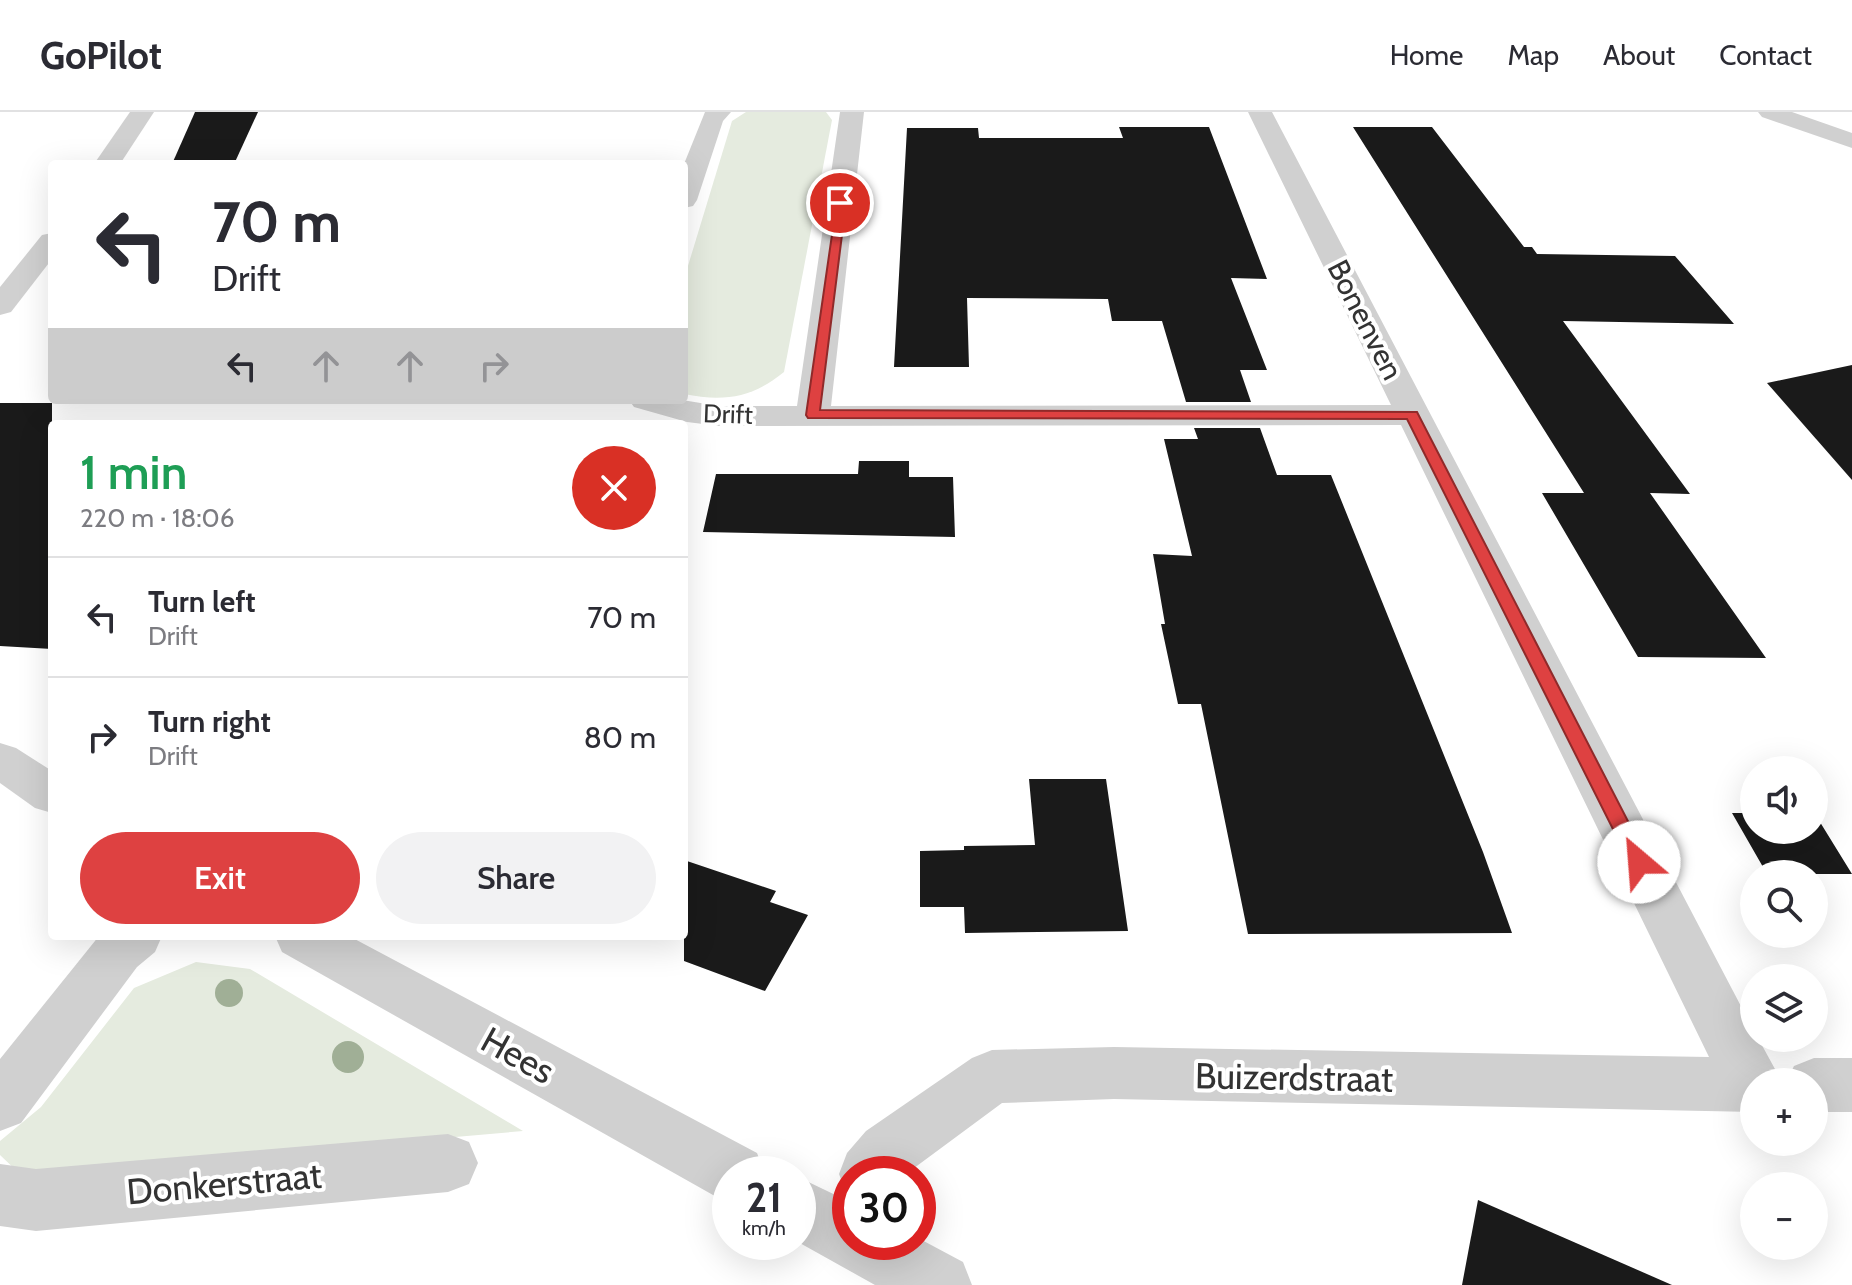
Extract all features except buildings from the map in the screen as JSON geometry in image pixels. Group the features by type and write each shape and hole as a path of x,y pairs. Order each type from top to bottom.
{"street":[{"path":"110,160 142,112"},
{"path":"688,188 712,118 719,112"},
{"path":"813,415 852,112"},
{"name":"Bonenven","path":"1260,112 1744,1068"},
{"path":"1775,114 1852,141"},
{"path":"1775,114 1801,136 1852,161"},
{"path":"0,306 48,246"},
{"name":"Drift","path":"660,404 687,412 719,416 1412,415"},
{"path":"0,760 48,792"},
{"path":"0,1104 118,951 131,940"},
{"name":"Hees","path":"308,940 712,1161"},
{"name":"Buizerdstraat","path":"883,1156 992,1077 1114,1073 1740,1085"},
{"path":"1828,1085 1852,1085"},
{"name":"Donkerstraat","path":"0,1195 36,1200 448,1163"},
{"path":"899,1260 940,1285"}],"shaded area":[{"path":"746,112 826,112 832,120 784,372 749,392 712,398 688,395 688,266 732,121"},
{"path":"196,962 250,969 523,1131 21,1175 0,1155 0,1141 41,1107 134,988"}],"route":[{"path":"840,203 813,415 1412,415 1639,862"}]}
